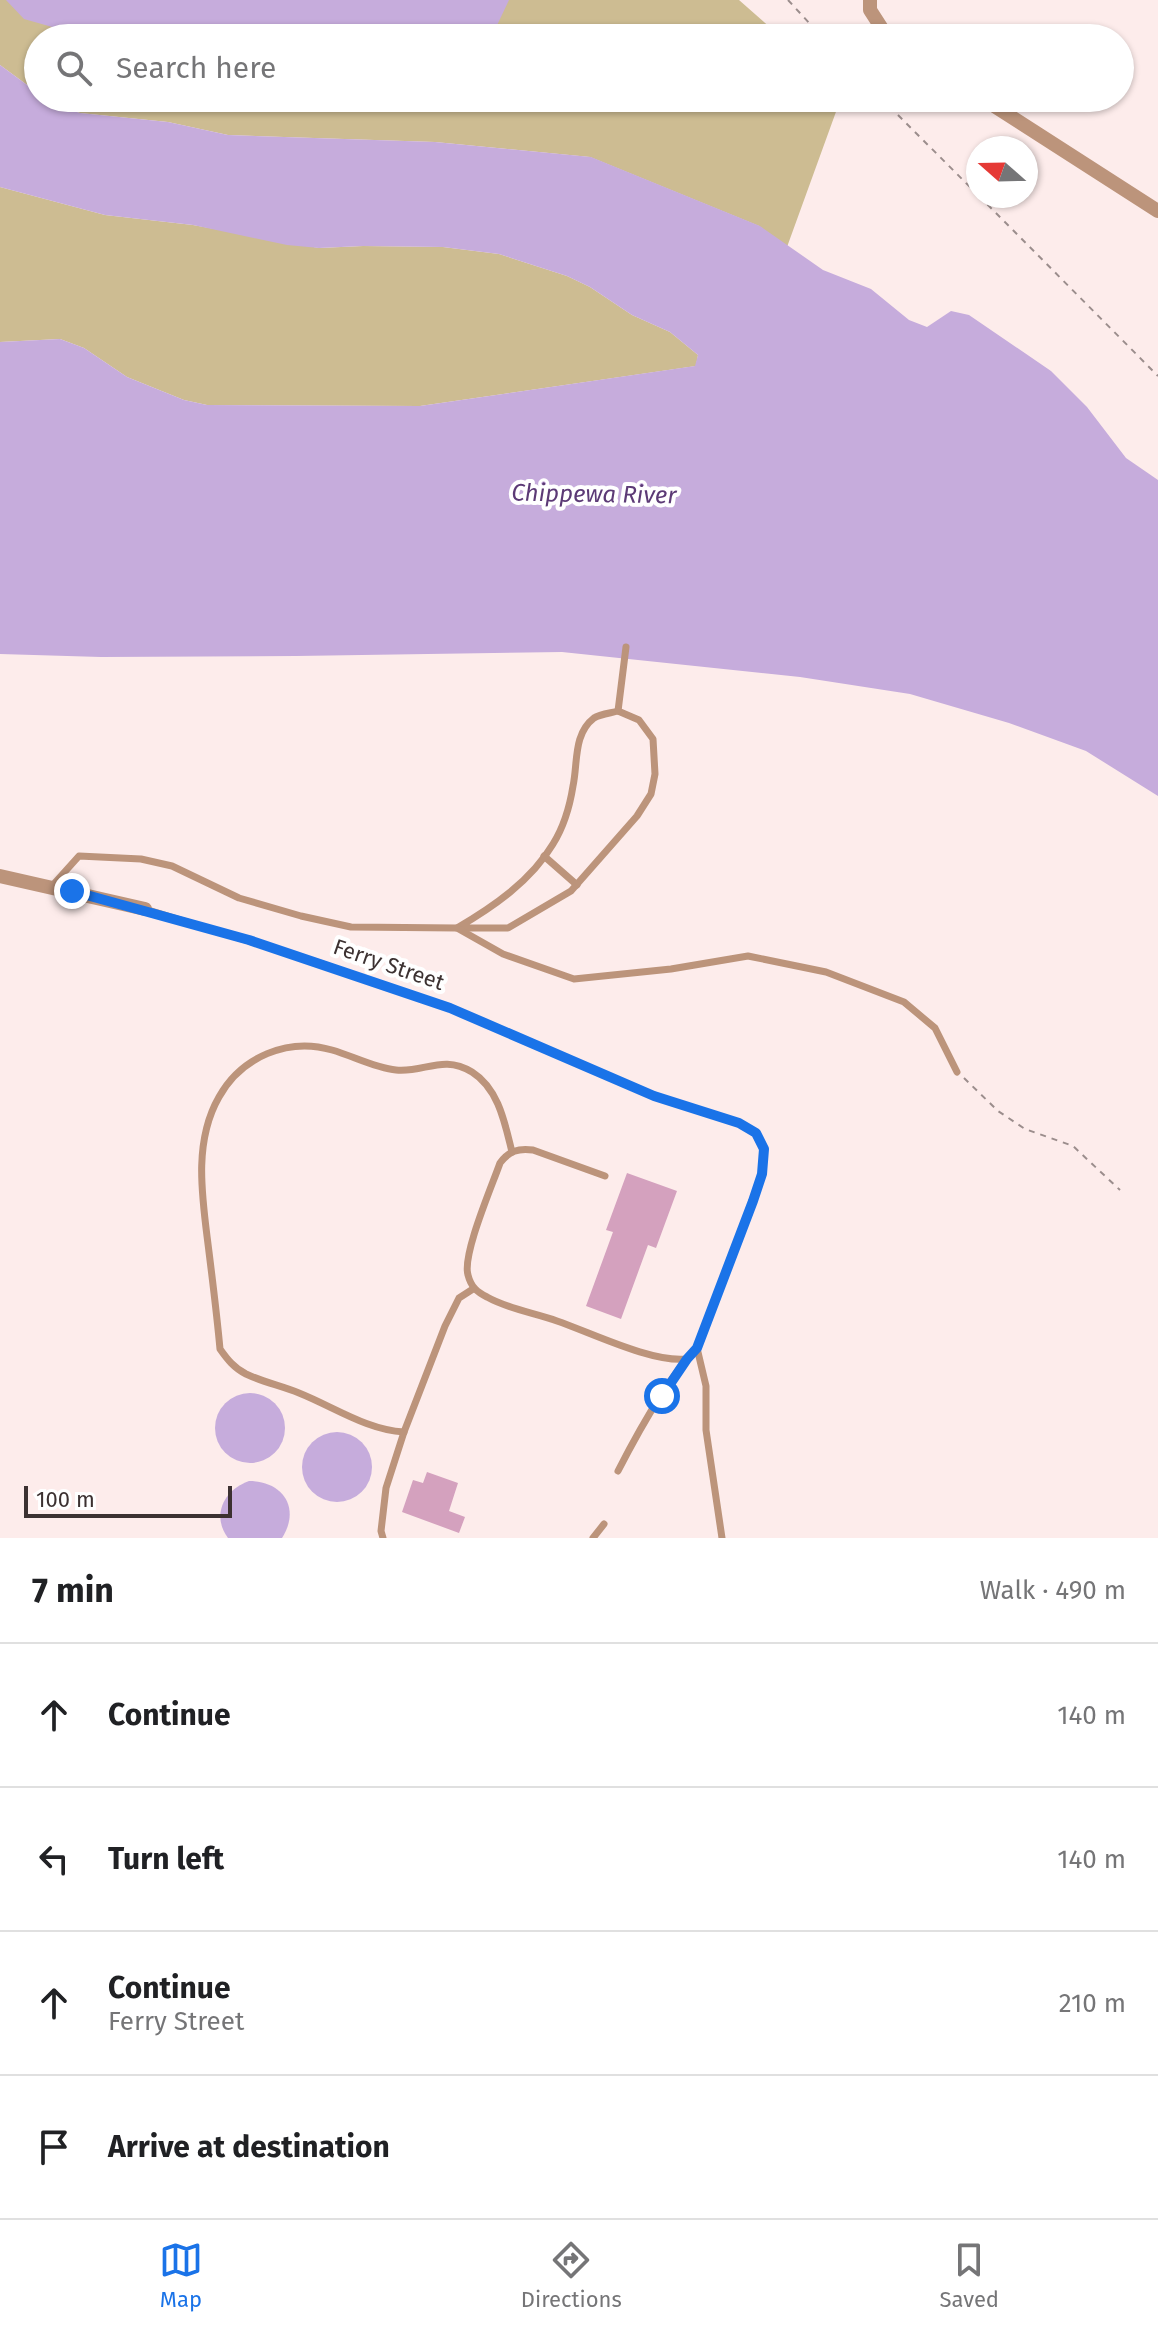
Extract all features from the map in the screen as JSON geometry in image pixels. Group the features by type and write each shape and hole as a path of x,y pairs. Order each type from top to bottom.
{"street":[{"path":"870,0 870,10 879,24"},
{"path":"1004,112 1158,211"},
{"name":"Ferry Street","path":"0,876 145,909"}],"lane":[{"path":"618,711 626,647"},
{"path":"52,886 79,856 141,859 172,866 239,898 351,927 457,928 508,928 571,891 637,816 651,794 655,774 653,739 639,720 618,711 595,717 580,735 573,786 559,831 544,856 508,893 457,928"},
{"path":"544,856 577,885"},
{"name":"Ferry Street","path":"145,909 320,963 450,1008 654,1096 739,1123 756,1133 764,1149 762,1174 697,1348"},
{"path":"457,928 503,954 574,979 671,969 748,956 826,972 904,1002 935,1028 957,1072"},
{"path":"404,1432 386,1431 246,1374 230,1363 220,1349 202,1197 202,1152 209,1119 219,1096 243,1066 263,1053 313,1046 390,1070 406,1071 443,1063 472,1072 486,1083 501,1111 512,1152"},
{"path":"605,1176 533,1150 507,1153 500,1163 469,1253 467,1272 473,1289 490,1299 646,1353 673,1361 687,1359"},
{"path":"383,1538 381,1531 386,1488 404,1432 445,1326 459,1298 473,1289"},
{"path":"618,1471 687,1359 697,1348"},
{"path":"697,1348 706,1386 706,1430 722,1538"},
{"path":"593,1538 604,1524"}],"path":[{"path":"788,0 810,24"},
{"path":"895,112 966,184"},
{"path":"990,208 1158,376"},
{"path":"957,1072 998,1111 1025,1129 1073,1146 1120,1190"}],"shaded area":[{"path":"0,0 739,0 766,24 24,24 24,83 0,65"},
{"path":"77,112 836,112 787,247 759,226 590,157 435,142 228,135 168,122"},
{"path":"0,187 105,215 193,225 319,248 443,247 499,254 567,276 590,287 632,315 670,332 698,355 696,366 420,406 207,405 184,400 127,377 84,348 60,339 0,342"}],"water":[{"path":"6,0 509,0 498,24 42,24 24,19"},
{"name":"Chippewa River","path":"0,65 24,83 24,112 77,112 168,122 228,135 435,142 591,157 760,226 823,270 871,289 909,320 927,327 951,311 969,315 1051,371 1087,407 1126,458 1158,480 1158,796 1086,751 1009,723 910,694 800,677 562,652 101,657 0,654 0,342 60,339 84,348 127,377 184,400 207,405 420,406 695,366 698,355 670,332 632,315 590,287 567,276 499,254 443,247 319,248 287,245 193,225 105,215 0,187"},
{"path":"250,1393 275,1403 285,1428 275,1453 250,1463 225,1453 215,1428 225,1403"},
{"path":"337,1432 362,1442 372,1467 362,1492 337,1502 312,1492 302,1467 312,1442"},
{"path":"249,1481 271,1486 285,1498 290,1516 282,1538 228,1538 221,1521 223,1504 233,1490"}],"building":[{"path":"627,1173 677,1191 656,1248 648,1245 621,1319 586,1306 613,1232 606,1230"},
{"path":"427,1472 458,1483 449,1511 465,1517 459,1533 402,1512 413,1480 423,1483"}],"route":[{"path":"72,891 249,940 450,1008 654,1096 739,1123 756,1133 764,1149 762,1174 753,1201 697,1348 662,1396"}]}
